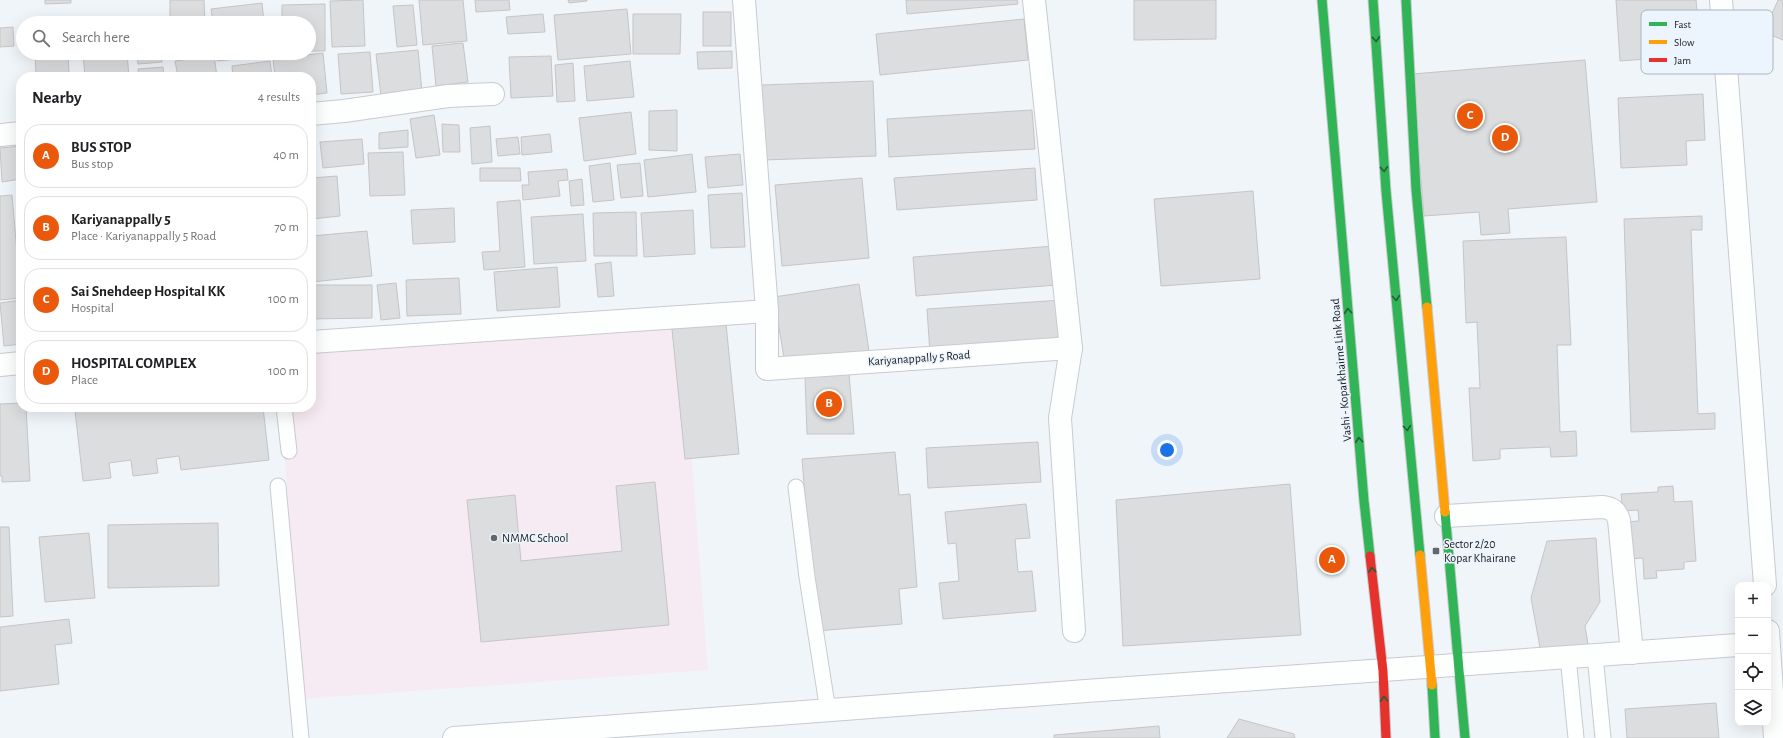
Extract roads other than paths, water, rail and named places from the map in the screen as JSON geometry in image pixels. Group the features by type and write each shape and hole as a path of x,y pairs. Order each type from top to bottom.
{"main road":[{"name":"Vashi - Koparkhairne Link Road","path":"1322,0 1364,501 1383,671 1386,738"},
{"path":"1373,0 1417,495 1431,667 1435,738"},
{"path":"1406,0 1412,189 1440,492 1446,516 1465,738"}],"street":[{"path":"316,342 767,311 744,0"},
{"path":"1034,0 1071,348 1060,418 1074,631"},
{"path":"1722,0 1723,10"},
{"path":"1727,74 1765,582"},
{"path":"316,114 448,96 493,94"},
{"path":"0,135 16,134"},
{"name":"Kariyanappally 5 Road","path":"767,311 767,369 1071,348"},
{"path":"0,365 16,363"},
{"path":"1446,516 1602,507 1611,508 1616,513 1619,520 1632,653"},
{"path":"1772,639 1775,738"},
{"path":"454,738 1086,691 1735,645"}],"lane":[{"path":"285,412 289,451"},
{"path":"278,486 301,738"},
{"path":"796,486 807,577 828,711"},
{"path":"1594,655 1603,738"},
{"path":"1568,657 1576,738"}],"place":[{"name":"Sai Snehdeep Hospital KK","path":"1470,116"},
{"name":"HOSPITAL COMPLEX","path":"1505,138"},
{"name":"Kariyanappally 5","path":"829,404"},
{"name":"NMMC School","path":"494,538"},
{"name":"Sector 2/20 Kopar Khairane","path":"1436,551"},
{"name":"BUS STOP","path":"1332,560"}]}
